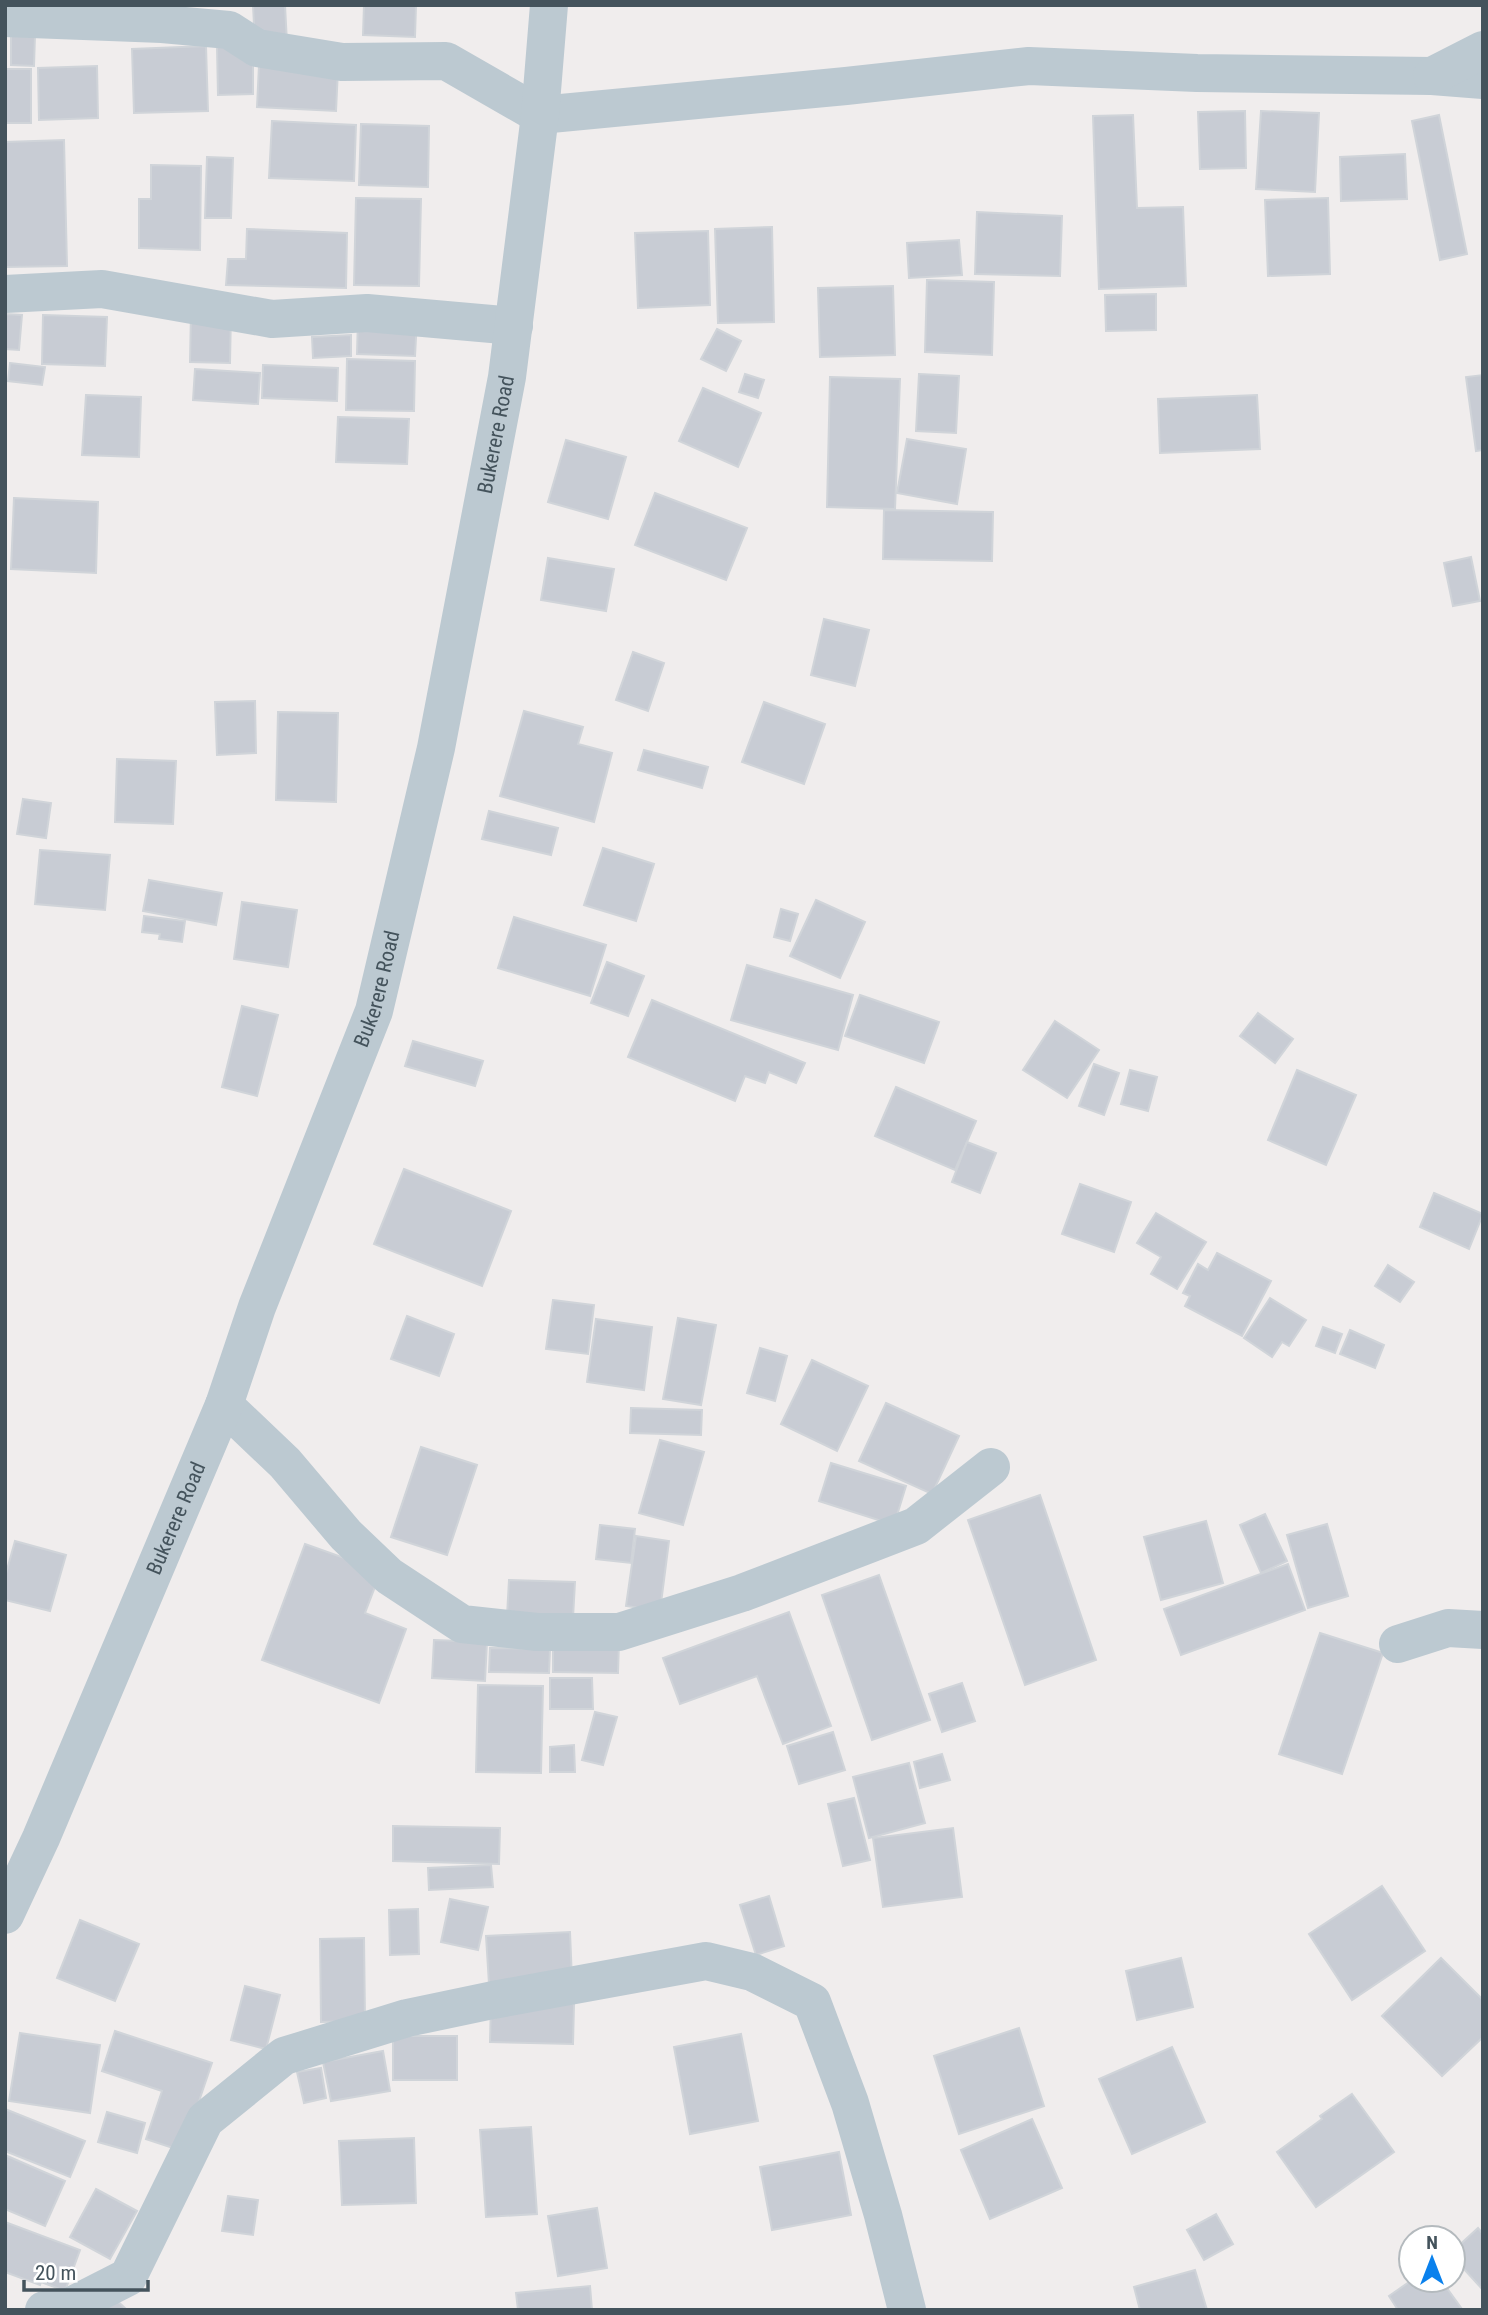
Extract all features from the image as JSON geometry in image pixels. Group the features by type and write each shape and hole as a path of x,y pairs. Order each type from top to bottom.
{"street":[{"name":"Bukerere Road","path":"5,1915 41,1838 223,1405 257,1307 374,1011 438,734 507,377 540,115 549,5"},
{"path":"5,18 162,24 229,30 257,48 342,62 446,61 540,115 1029,66 1197,73 1432,76 1483,80"},
{"path":"1432,76 1483,50"},
{"path":"5,295 102,289 271,319 368,313 514,326"},
{"path":"223,1405 285,1464 346,1535 389,1576 462,1625 537,1632 619,1632 742,1593 916,1526 991,1467"},
{"path":"1398,1644 1448,1628 1483,1630"},
{"path":"44,2310 71,2306 128,2277 205,2120 284,2056 407,2018 706,1961 752,1972 812,2002 853,2116 883,2214 908,2310"}],"building":[{"path":"253,5 285,5 287,43 255,45"},
{"path":"364,5 416,5 415,37 363,35"},
{"path":"11,35 35,35 34,66 11,65"},
{"path":"206,46 208,111 134,113 132,49"},
{"path":"217,46 253,46 253,94 218,95"},
{"path":"259,65 338,69 336,111 257,107"},
{"path":"97,66 98,118 39,120 38,68"},
{"path":"5,69 31,69 31,123 5,123"},
{"path":"1245,111 1246,168 1200,169 1198,112"},
{"path":"1261,111 1319,113 1315,192 1256,189"},
{"path":"1133,115 1137,208 1183,207 1186,286 1099,289 1093,116"},
{"path":"1439,115 1467,254 1440,260 1412,121"},
{"path":"272,121 356,125 354,181 269,178"},
{"path":"361,124 429,126 428,187 359,185"},
{"path":"64,140 67,266 5,267 5,142"},
{"path":"1405,154 1407,199 1341,201 1340,157"},
{"path":"207,157 233,158 231,218 205,218"},
{"path":"151,165 201,166 200,250 139,248 139,199 151,199"},
{"path":"356,198 421,199 419,286 354,285"},
{"path":"1328,198 1330,274 1268,276 1265,200"},
{"path":"977,212 1062,216 1060,276 975,274"},
{"path":"772,227 774,322 718,323 715,229"},
{"path":"247,229 347,233 346,288 226,285 228,259 246,259"},
{"path":"708,231 710,305 638,308 635,233"},
{"path":"959,240 962,275 909,278 907,243"},
{"path":"927,280 994,282 992,355 925,352"},
{"path":"893,286 895,355 820,357 818,288"},
{"path":"1156,294 1156,330 1106,331 1105,295"},
{"path":"191,312 231,312 230,363 190,362"},
{"path":"5,314 22,315 19,350 5,349"},
{"path":"43,315 107,317 105,366 42,364"},
{"path":"358,317 417,319 415,356 357,354"},
{"path":"717,329 741,341 726,371 701,359"},
{"path":"351,335 351,356 313,358 312,337"},
{"path":"347,359 415,361 414,411 346,410"},
{"path":"10,363 45,367 42,385 8,381"},
{"path":"263,365 338,368 337,401 262,398"},
{"path":"195,369 260,373 258,404 193,400"},
{"path":"745,374 764,380 758,398 739,392"},
{"path":"919,374 959,376 956,433 916,431"},
{"path":"1483,375 1483,450 1476,451 1466,377"},
{"path":"830,377 900,379 895,509 827,507"},
{"path":"703,388 761,413 738,467 679,441"},
{"path":"86,395 141,397 139,457 82,455"},
{"path":"1257,395 1260,449 1160,453 1158,399"},
{"path":"338,417 409,419 407,464 336,462"},
{"path":"907,439 966,449 957,504 897,493"},
{"path":"566,440 626,457 608,519 548,502"},
{"path":"655,493 747,528 726,580 635,545"},
{"path":"14,498 98,502 96,573 11,569"},
{"path":"884,510 993,512 992,561 883,559"},
{"path":"1471,557 1480,601 1453,606 1444,563"},
{"path":"548,558 614,569 606,611 541,600"},
{"path":"824,619 869,630 855,686 811,675"},
{"path":"633,652 664,663 648,711 616,700"},
{"path":"255,701 256,753 217,755 215,702"},
{"path":"764,702 825,724 804,784 742,762"},
{"path":"524,711 583,727 578,744 612,753 594,822 500,796"},
{"path":"278,712 338,713 336,802 276,800"},
{"path":"644,750 708,767 702,788 638,770"},
{"path":"117,759 176,761 173,824 115,822"},
{"path":"23,799 51,803 46,838 17,834"},
{"path":"489,811 558,828 551,855 482,839"},
{"path":"603,848 654,864 636,921 584,905"},
{"path":"40,850 110,855 105,910 35,904"},
{"path":"149,880 222,893 216,925 143,911"},
{"path":"816,900 865,922 840,978 790,956"},
{"path":"242,902 297,910 288,967 234,959"},
{"path":"781,909 798,914 790,941 774,937"},
{"path":"144,916 185,921 182,942 159,939 160,934 142,932"},
{"path":"514,917 606,945 590,996 498,968"},
{"path":"607,962 644,976 628,1016 591,1003"},
{"path":"747,965 853,995 838,1050 731,1020"},
{"path":"860,995 939,1022 924,1063 845,1036"},
{"path":"652,1000 805,1063 796,1083 769,1072 765,1083 745,1076 735,1101 628,1057"},
{"path":"242,1006 278,1015 257,1096 222,1087"},
{"path":"1258,1013 1293,1039 1275,1063 1240,1036"},
{"path":"1055,1021 1099,1050 1067,1098 1023,1070"},
{"path":"413,1041 483,1061 475,1086 405,1066"},
{"path":"1094,1064 1119,1073 1104,1115 1079,1106"},
{"path":"1130,1070 1157,1077 1148,1111 1121,1104"},
{"path":"1297,1070 1356,1095 1326,1165 1268,1140"},
{"path":"896,1087 976,1121 955,1170 875,1136"},
{"path":"967,1142 996,1153 980,1193 952,1182"},
{"path":"404,1169 511,1211 482,1286 374,1244"},
{"path":"1080,1184 1131,1202 1114,1252 1062,1234"},
{"path":"1434,1193 1483,1214 1469,1249 1420,1227"},
{"path":"1156,1213 1206,1242 1177,1289 1151,1274 1161,1257 1137,1243"},
{"path":"1217,1253 1271,1281 1242,1336 1185,1306 1190,1296 1183,1293 1198,1264 1208,1270"},
{"path":"1388,1265 1414,1282 1400,1302 1375,1286"},
{"path":"1270,1298 1306,1320 1289,1346 1282,1342 1272,1357 1244,1338"},
{"path":"553,1300 594,1305 588,1354 546,1349"},
{"path":"407,1316 454,1334 439,1376 391,1359"},
{"path":"678,1318 716,1325 701,1405 663,1399"},
{"path":"596,1319 652,1327 644,1390 587,1382"},
{"path":"1323,1327 1342,1334 1335,1353 1316,1346"},
{"path":"1350,1330 1384,1345 1375,1368 1340,1354"},
{"path":"760,1348 787,1356 775,1401 747,1393"},
{"path":"812,1360 868,1386 837,1451 781,1424"},
{"path":"886,1403 959,1436 932,1494 859,1461"},
{"path":"631,1408 702,1410 701,1435 630,1433"},
{"path":"660,1440 704,1452 683,1525 639,1513"},
{"path":"421,1447 477,1465 447,1555 391,1537"},
{"path":"831,1463 906,1486 894,1525 819,1501"},
{"path":"1040,1495 1096,1660 1025,1685 968,1520"},
{"path":"1265,1514 1287,1561 1261,1573 1240,1525"},
{"path":"1206,1521 1223,1583 1161,1600 1144,1537"},
{"path":"1327,1524 1348,1596 1308,1608 1287,1535"},
{"path":"600,1525 635,1529 631,1563 596,1559"},
{"path":"636,1536 669,1541 660,1611 626,1606"},
{"path":"15,1541 66,1555 50,1611 5,1600 5,1577"},
{"path":"305,1544 381,1571 365,1613 406,1629 379,1703 262,1660"},
{"path":"1288,1564 1305,1610 1181,1655 1164,1609"},
{"path":"879,1575 930,1720 872,1740 822,1595"},
{"path":"509,1580 575,1582 573,1618 507,1616"},
{"path":"789,1612 831,1726 783,1744 757,1676 680,1704 663,1658"},
{"path":"1320,1633 1383,1653 1342,1774 1279,1754"},
{"path":"434,1640 487,1642 485,1681 432,1678"},
{"path":"553,1642 619,1642 618,1673 553,1672"},
{"path":"490,1648 550,1649 549,1673 489,1672"},
{"path":"550,1678 592,1678 593,1709 550,1709"},
{"path":"962,1683 975,1721 942,1732 929,1694"},
{"path":"478,1685 543,1686 541,1773 476,1772"},
{"path":"595,1712 617,1717 603,1765 582,1760"},
{"path":"833,1732 845,1770 799,1784 787,1746"},
{"path":"574,1745 575,1772 550,1772 550,1747"},
{"path":"942,1754 950,1780 920,1788 914,1762"},
{"path":"909,1763 925,1823 869,1838 853,1777"},
{"path":"854,1798 870,1860 843,1866 828,1804"},
{"path":"393,1826 500,1828 499,1864 393,1861"},
{"path":"953,1828 962,1897 883,1907 873,1838"},
{"path":"491,1865 493,1887 429,1890 428,1868"},
{"path":"1382,1886 1425,1951 1352,2000 1309,1934"},
{"path":"769,1896 784,1946 756,1955 740,1905"},
{"path":"450,1899 488,1907 478,1950 441,1942"},
{"path":"418,1909 419,1954 390,1955 389,1910"},
{"path":"80,1920 139,1944 115,2001 57,1978"},
{"path":"570,1932 572,1980 489,1984 486,1936"},
{"path":"364,1938 365,2021 321,2022 320,1939"},
{"path":"1181,1958 1193,2007 1137,2020 1126,1971"},
{"path":"1441,1958 1483,2000 1483,2037 1442,2076 1382,2016"},
{"path":"245,1986 280,1995 266,2049 231,2040"},
{"path":"491,2002 574,2004 573,2044 490,2042"},
{"path":"1019,2028 1044,2106 959,2134 934,2056"},
{"path":"115,2031 212,2063 182,2151 146,2139 162,2091 102,2071"},
{"path":"20,2033 100,2045 90,2113 9,2101"},
{"path":"741,2034 758,2121 690,2134 674,2047"},
{"path":"393,2036 457,2036 457,2080 393,2080"},
{"path":"1172,2047 1205,2122 1132,2154 1099,2079"},
{"path":"383,2051 390,2091 331,2101 323,2062"},
{"path":"321,2068 326,2098 304,2103 297,2072"},
{"path":"1352,2094 1394,2152 1316,2207 1277,2152 1322,2119 1320,2116"},
{"path":"5,2109 85,2141 70,2177 5,2151"},
{"path":"107,2112 145,2123 137,2153 98,2142"},
{"path":"1032,2119 1062,2188 990,2219 961,2150"},
{"path":"531,2127 537,2214 486,2217 480,2130"},
{"path":"414,2138 416,2203 342,2205 339,2141"},
{"path":"839,2152 851,2215 772,2230 760,2167"},
{"path":"5,2155 65,2181 45,2226 5,2209"},
{"path":"96,2189 137,2211 110,2259 70,2237"},
{"path":"228,2196 258,2200 253,2235 222,2231"},
{"path":"597,2208 607,2268 558,2276 548,2216"},
{"path":"1216,2214 1233,2244 1204,2260 1187,2230"},
{"path":"5,2222 80,2250 65,2291 5,2272"},
{"path":"1478,2228 1483,2234 1483,2290 1467,2272 1467,2238"},
{"path":"1195,2270 1207,2310 1140,2310 1134,2287"},
{"path":"590,2286 592,2310 518,2310 516,2293"},
{"path":"1397,2290 1397,2294 1451,2294 1462,2309 1398,2310 1389,2296"},
{"path":"112,2296 127,2310 99,2310"}]}
